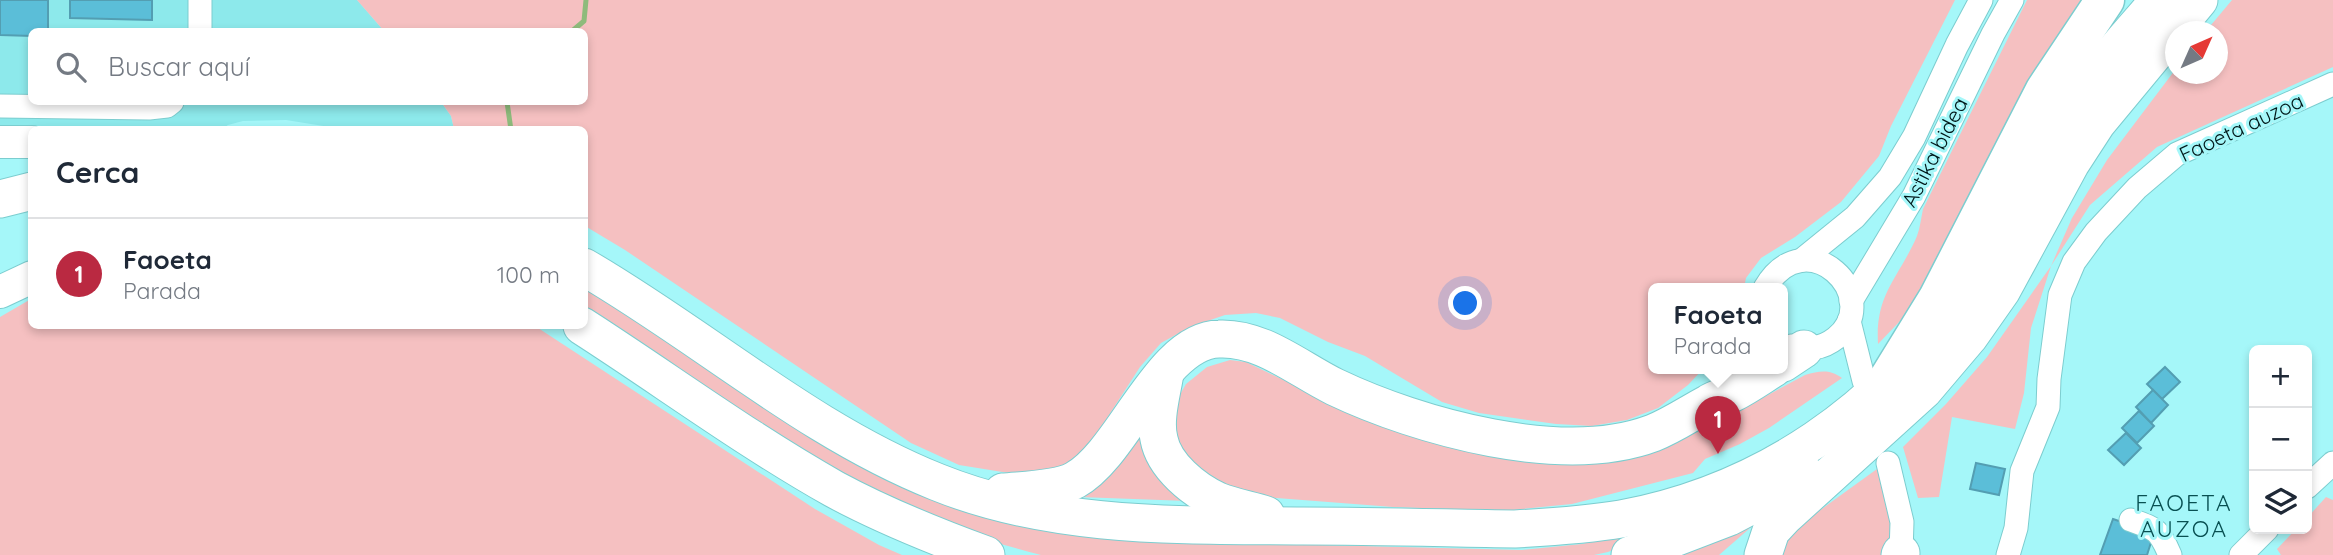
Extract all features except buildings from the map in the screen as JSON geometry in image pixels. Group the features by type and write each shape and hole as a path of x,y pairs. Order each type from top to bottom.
{"highway":[{"path":"1882,389 1938,298 2045,90 2105,0"}],"main road":[{"path":"588,270 857,444 938,483 1007,505 1093,519 1199,526 1515,529 1622,519 1734,486 1821,436 1882,389 1919,350 1964,290 2064,118 2159,0"},
{"path":"1763,555 1771,531 1785,516 1874,455 1969,337 2002,290 2071,163 2097,124 2199,0"},
{"path":"0,199 28,192"},
{"path":"0,223 28,217"},
{"path":"587,329 782,458 834,489 880,512 986,555"},
{"path":"974,495 1073,482 1092,469 1179,357 1216,338 1240,339 1260,346 1335,387 1375,404 1439,425 1506,441 1573,446 1599,444 1652,433 1711,401 1734,393 1762,374"},
{"path":"1165,372 1158,439 1168,460 1188,483 1217,500 1304,526"},
{"path":"1711,401 1728,374"},
{"path":"1630,555 1729,517 1792,485 1874,455"}],"street":[{"path":"200,0 200,28"},
{"name":"Astika bidea","path":"1768,283 1782,267 1802,260 1855,217 1891,177 1914,137 1981,0"},
{"name":"Astika bidea","path":"1794,353 1840,334 1919,186 2012,0"},
{"name":"Faoeta auzoa","path":"2008,555 2016,528 2022,471 2048,407 2060,295 2074,262 2096,232 2137,188 2177,154 2333,84"},
{"path":"0,106 149,108 168,105"},
{"path":"0,142 28,142"},
{"path":"1794,353 1864,381 1842,277 1821,262 1802,260"},
{"path":"0,292 28,279"},
{"path":"1874,455 1902,522 1901,554"},
{"path":"2312,482 2333,463"},
{"path":"2130,520 2154,528 2164,540 2170,555"},
{"path":"2241,555 2262,534"}],"shaded area":[{"path":"0,0 357,0 381,28 28,28 28,105 443,105 451,116 453,126 323,126 286,120 243,121 227,126 28,126 28,129 0,129"},
{"path":"357,0 1955,0 1891,126 1879,156 1841,202 1795,237 1761,258 1745,283 1648,283 1648,374 1698,374 1658,408 1627,420 1592,426 1556,424 1479,413 1442,402 1365,356 1328,342 1280,318 1256,313 1225,315 1190,327 1161,343 1140,367 1091,443 1071,464 1049,474 1015,474 959,465 911,443 588,228 588,126 453,126 451,116 443,105 588,105 588,28 381,28"},
{"path":"2027,0 2085,0 1920,290 1903,318 1878,344 1878,326 1884,298 1917,236 1923,209"},
{"path":"2232,0 2333,0 2333,67 2157,147 2090,205 2051,266 2072,218 2107,160 2165,83 2228,84 2228,21 2214,21"},
{"path":"2051,266 2031,328 2024,393 2015,429 1952,417 1939,497 1918,498 1903,447 1987,357"},
{"path":"588,290 881,478 931,500 975,515 1055,533 1163,541 1522,550 1582,544 1694,517 1608,552 1594,555 1041,555 979,537 926,516 825,464 727,404 588,310"},
{"path":"28,301 28,329 540,329 815,509 902,555 0,555 0,317"},
{"path":"1230,360 1246,362 1309,392 1660,445 1703,430 1805,375 1824,372 1842,378 1769,428 1705,459 1693,473 1572,504 1503,511 1393,507 1264,497 1219,486 1176,449 1170,412 1186,384 1207,367"},
{"path":"1146,413 1188,501 1079,497 1102,481 1119,461"},
{"path":"1877,469 1892,524 1887,555 1779,555 1784,542 1794,529"},
{"path":"2326,497 2333,500 2333,555 2281,555 2277,549 2291,534 2312,534 2312,512"},
{"path":"1757,522 1719,555 1677,555"}],"waterway":[{"path":"576,28 584,21 586,0"},
{"path":"507,105 510,126"}],"place":[{"name":"Faoeta","path":"1718,454"}],"district":[{"name":"FAOETA AUZOA","path":"2184,515"}]}
